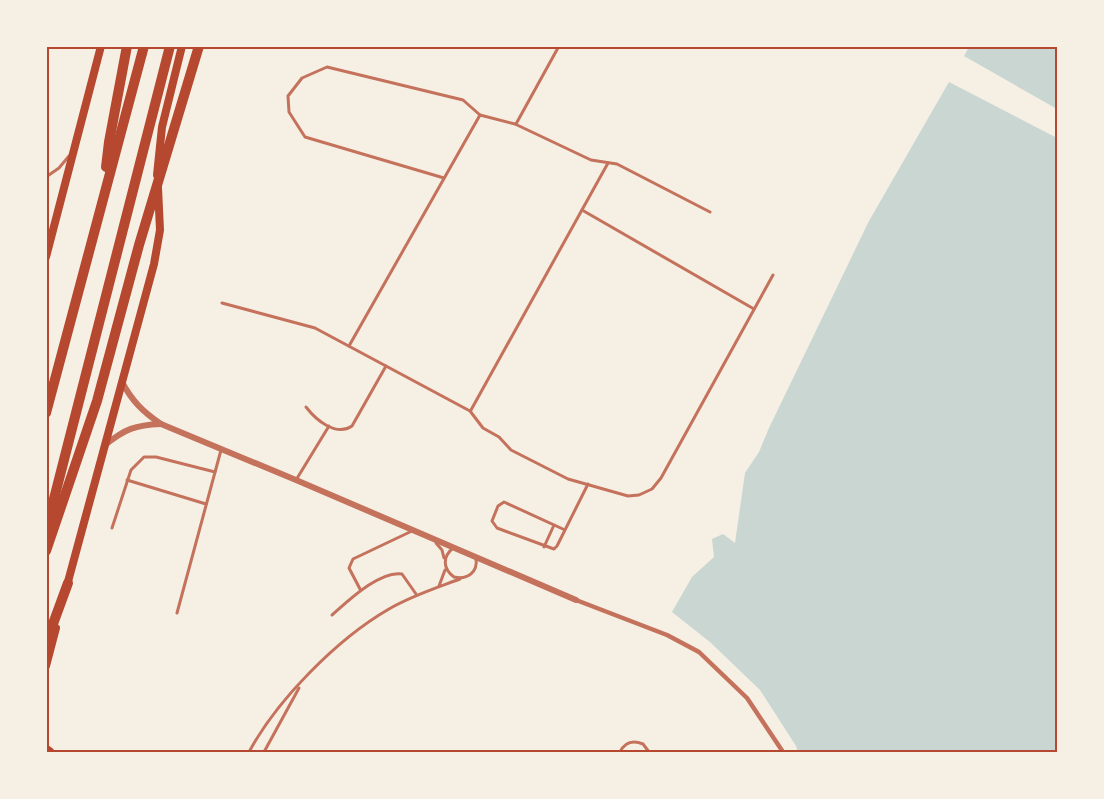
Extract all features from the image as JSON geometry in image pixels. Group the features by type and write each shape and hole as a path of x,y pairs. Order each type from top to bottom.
{"highway":[{"path":"102,204 108,142 127,46"},
{"path":"46,413 144,46"},
{"path":"46,530 171,46"},
{"path":"46,551 97,401 139,245 199,46"},
{"path":"46,643 68,583"}],"main road":[{"path":"46,257 100,46"},
{"path":"46,666 157,253 159,143 182,46"},
{"path":"46,749 50,753"}],"street":[{"path":"122,381 131,399 161,424 576,600 667,635 699,652 747,698 783,753"},
{"path":"105,445 121,432 141,425 161,424"}],"lane":[{"path":"515,124 559,46"},
{"path":"444,178 304,137 289,112 288,96 302,78 327,67 463,100 480,115 515,124 591,160 617,164 710,212"},
{"path":"349,346 480,115"},
{"path":"46,177 59,168 72,153"},
{"path":"470,411 608,163"},
{"path":"582,210 754,309"},
{"path":"46,225 50,243"},
{"path":"222,303 315,328 470,411 483,428 499,437 511,450 568,479 628,496 639,495 652,489 661,478 773,275"},
{"path":"306,407 319,420 341,432 352,426 386,366"},
{"path":"296,480 329,426"},
{"path":"177,613 222,449"},
{"path":"112,528 127,480 139,460 151,456 215,472"},
{"path":"127,480 206,504"},
{"path":"565,530 504,502 499,504 492,518 492,523 496,528 552,550 556,548 565,530 588,484"},
{"path":"544,547 554,525"},
{"path":"361,590 349,568 353,559 412,531"},
{"path":"433,540 442,550 446,568 454,577 460,579"},
{"path":"444,562 453,548"},
{"path":"249,753 265,725 326,658 357,630 387,610 417,595 472,574 476,569 476,558"},
{"path":"437,587 443,579 446,568"},
{"path":"332,615 361,590 394,572 402,574 417,595"},
{"path":"264,753 303,682"},
{"path":"620,753 627,744 638,742 643,744 648,753"}],"shaded area":[{"path":"969,47 1057,47 1057,109 964,56"},
{"path":"949,82 1057,138 1057,752 798,752 760,690 710,642 672,612 692,577 714,557 712,539 723,534 735,543 745,473 759,452 869,221"}]}
